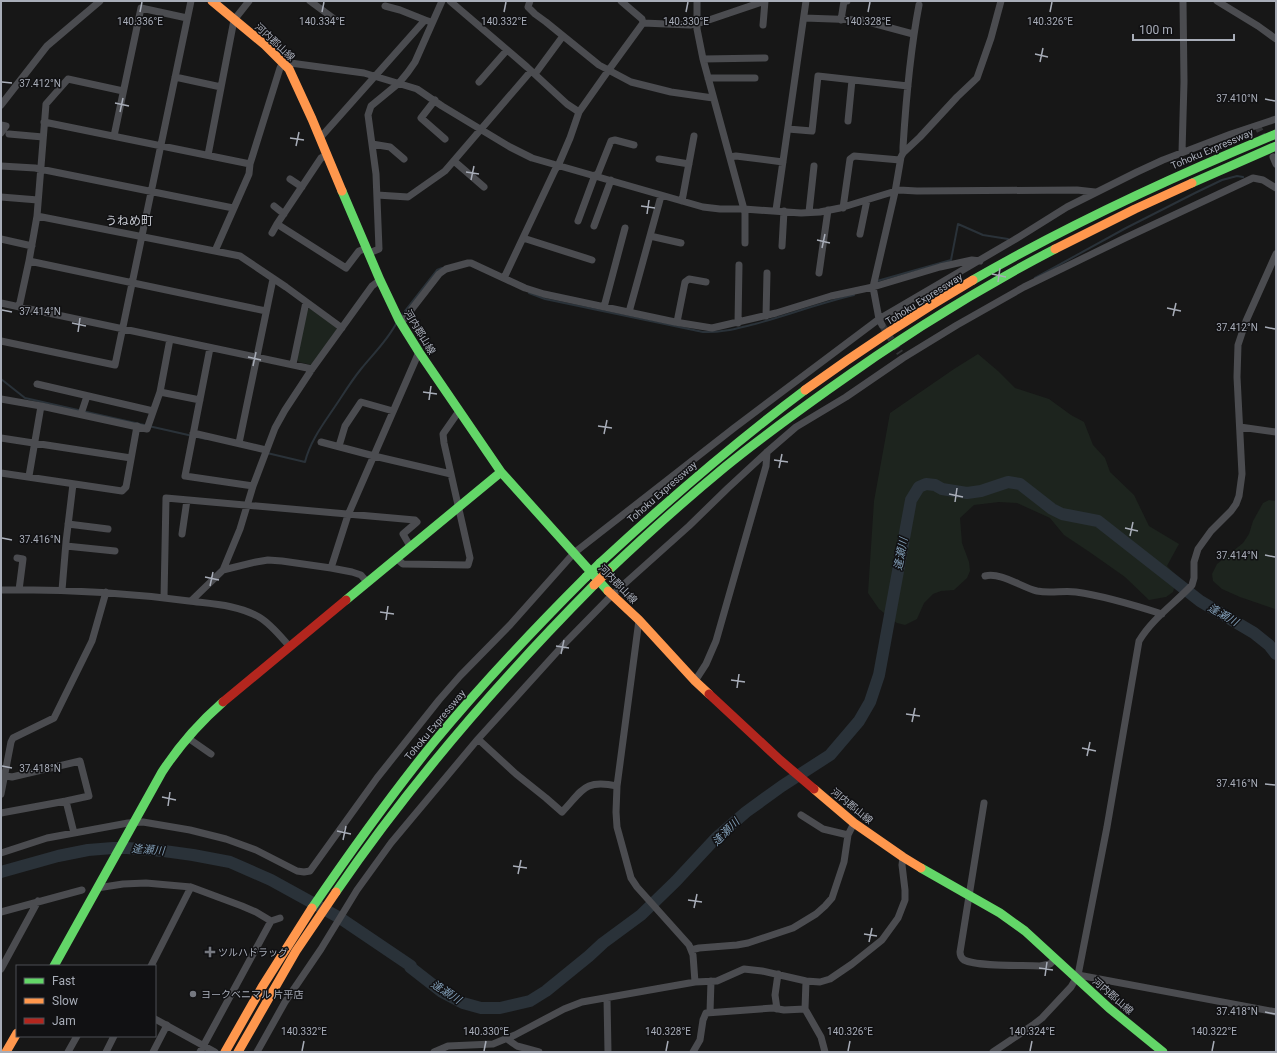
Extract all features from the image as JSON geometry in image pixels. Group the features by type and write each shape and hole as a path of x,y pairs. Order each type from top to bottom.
{"main road":[{"name":"河内郡山線","path":"212,1 265,45 283,62 294,78 380,280 399,319 419,352 501,472 574,554 612,595 639,620 695,681 780,760 816,791 854,823 903,857 1000,913 1026,932 1077,977 1109,1008 1163,1052"},
{"name":"Tohoku Expressway","path":"224,1052 295,933 326,886 378,813 440,734 510,655 559,603 646,520 734,446 848,361 901,325 962,287 1050,238 1151,188 1276,134"},
{"path":"238,1052 269,997 336,891 388,819 450,740 518,662 594,585 695,492 741,454 795,413 908,334 1011,272 1082,234 1156,198 1276,146"},
{"path":"55,965 164,770 203,720 458,506 501,472"},
{"path":"6,1052 16,1035"}],"street":[{"path":"1,105 47,46 100,1"},
{"path":"1,341 115,365 191,1"},
{"path":"208,155 234,20 249,1"},
{"path":"310,1 333,18"},
{"path":"320,138 375,76 428,21 442,1"},
{"path":"450,1 567,104 579,112"},
{"path":"530,1 528,7 535,14 599,66 608,71 631,82 671,92 713,98"},
{"path":"621,1 642,18 643,23"},
{"path":"697,1 696,24 703,59 744,209 744,243"},
{"path":"643,23 681,25 696,24 765,1 763,25"},
{"path":"776,210 806,1"},
{"path":"841,20 844,1 847,1"},
{"path":"844,208 850,159 854,156 902,156 957,97 977,78 991,38 1001,1"},
{"path":"1182,152 1184,82 1183,1"},
{"path":"1217,1 1276,39"},
{"path":"881,322 873,287 902,156 913,34 919,5"},
{"path":"386,6 428,21"},
{"path":"114,136 141,8 187,18"},
{"path":"804,18 861,20 913,34"},
{"path":"277,224 346,268 359,252 379,249 376,174 368,115 371,106 399,83 415,62 428,21"},
{"path":"504,278 558,166 579,112 643,23"},
{"path":"377,196 408,197 445,171 533,73 563,36"},
{"path":"478,82 507,50"},
{"path":"703,59 765,58"},
{"path":"215,251 248,174 283,62 345,70 375,76 417,89 510,147 532,158 703,207 809,212 844,208 901,189 917,191 1076,190 1095,192"},
{"path":"788,130 812,131 818,76 908,86"},
{"path":"175,77 221,87"},
{"path":"708,78 755,78"},
{"path":"19,307 37,216 46,104 68,79 123,91"},
{"path":"848,121 852,80"},
{"path":"435,100 421,118 446,139"},
{"path":"1,853 47,838 143,822 226,839 256,850 297,871 310,871 377,778 439,700 460,676 510,625 574,554 734,428 881,322 1067,207 1136,172 1182,152 1276,119"},
{"path":"44,122 250,164"},
{"path":"1,125 6,126 1,133"},
{"path":"9,134 43,137"},
{"path":"682,201 694,136"},
{"path":"578,221 611,141 616,140 634,145"},
{"path":"372,144 390,147 404,159"},
{"path":"272,233 321,158 327,155"},
{"path":"730,157 736,156 783,162"},
{"path":"659,159 689,164"},
{"path":"454,161 484,187"},
{"path":"1,166 35,168 233,208"},
{"path":"809,212 814,166"},
{"path":"257,1052 285,1002 321,949 357,890 391,843 478,739 566,642 612,595 796,427 846,397 901,356 1024,287 1253,178 1263,180 1276,188"},
{"path":"290,179 302,187"},
{"path":"594,226 611,180"},
{"path":"629,312 661,196"},
{"path":"1,197 38,200"},
{"path":"860,234 867,200"},
{"path":"274,206 284,214"},
{"path":"819,273 828,210"},
{"path":"782,246 784,211"},
{"path":"37,216 244,258 342,328"},
{"path":"604,307 625,228"},
{"path":"650,236 681,243"},
{"path":"523,238 592,260"},
{"path":"1,239 32,246"},
{"path":"993,1052 1042,1018 1071,987 1077,977 1105,834 1138,644 1144,633 1157,618 1190,588 1193,582 1194,562 1198,549 1211,531 1231,511 1239,496 1242,474 1237,376 1238,345 1246,321 1276,254"},
{"path":"399,319 439,274 446,270 471,263 525,288 544,294 712,328 766,316 830,296 873,287 940,267 972,260 980,261"},
{"path":"29,261 266,310"},
{"path":"738,323 739,265"},
{"path":"766,316 767,273"},
{"path":"239,443 273,278"},
{"path":"677,322 685,282 689,279 706,282"},
{"path":"191,601 223,570 240,529 253,486 275,428 282,416 312,369 372,286 380,280"},
{"path":"293,364 306,302"},
{"path":"1,303 312,369"},
{"path":"1,399 82,412 147,429 160,392 170,339"},
{"path":"210,348 185,476 253,486"},
{"path":"331,568 348,515 419,352"},
{"path":"37,384 154,411"},
{"path":"160,392 200,400"},
{"path":"82,412 86,396"},
{"path":"339,446 345,426 361,402 393,412"},
{"path":"29,476 41,406"},
{"path":"396,558 403,564 468,565 470,558 443,434 459,412"},
{"path":"1,473 122,491 126,487 137,426"},
{"path":"1240,427 1276,432"},
{"path":"192,436 239,443 266,453"},
{"path":"1,438 131,458"},
{"path":"321,442 451,474"},
{"path":"695,681 706,664 716,641 766,466 767,452"},
{"path":"62,590 73,484"},
{"path":"164,598 166,498 414,520 417,522 403,534 410,546"},
{"path":"182,534 187,500"},
{"path":"68,524 108,529"},
{"path":"66,546 115,551"},
{"path":"17,558 24,559 19,590"},
{"path":"223,570 268,560 282,561 331,568 361,575 367,582"},
{"path":"984,576 997,576 1042,592 1050,593 1071,591 1082,593 1122,602 1162,614"},
{"path":"1,590 106,592 191,601 242,609 260,618 290,647"},
{"path":"1,794 3,775 13,738 54,718 92,641 106,592"},
{"path":"639,620 617,786 616,812 618,832 633,882 689,945 693,955 695,982"},
{"path":"188,738 211,754"},
{"path":"478,739 516,774 562,812 587,786 603,783 617,786"},
{"path":"1,813 89,796 80,761 12,776 3,775"},
{"path":"66,800 74,833"},
{"path":"984,803 960,952 961,956 964,960 981,964 1040,966 1050,964 1056,959"},
{"path":"801,815 823,829 848,835"},
{"path":"691,950 748,943 793,928 816,914 832,898 844,862 848,835 854,823"},
{"path":"434,1052 448,1046 454,1049 489,1044 507,1039 569,1007 582,1002 695,982 722,979 744,969 778,974 806,981 820,982 834,977 882,940 898,918 905,900 902,865 903,857"},
{"path":"97,888 123,884 146,883 191,886 256,912 271,921"},
{"path":"151,965 191,886"},
{"path":"1,912 82,890"},
{"path":"1,969 38,901"},
{"path":"202,1049 271,921 280,918"},
{"path":"777,1009 775,995 778,974"},
{"path":"1077,977 1276,1012"},
{"path":"710,1012 711,981"},
{"path":"806,981 805,1008 821,1037 825,1052"},
{"path":"607,998 608,1052"},
{"path":"693,1052 700,1040 703,1020 706,1013 805,1008"},
{"path":"156,1020 167,1025 202,1049 215,1052"},
{"path":"153,1052 167,1025"},
{"path":"68,1052 76,1037"},
{"path":"106,1052 114,1037"},
{"path":"507,1039 517,1046 540,1052"}],"shaded area":[{"path":"310,308 336,326 337,331 312,365 299,362 296,359 306,310"},
{"path":"978,354 1015,388 1049,399 1071,415 1084,422 1093,445 1105,458 1110,472 1134,495 1149,526 1179,544 1167,566 1176,575 1177,579 1173,592 1166,597 1149,600 1125,577 1064,535 1050,518 1017,503 999,502 974,505 960,518 962,543 969,562 970,571 967,578 954,590 941,591 933,594 924,603 917,619 905,625 897,623 879,609 868,593 874,501 890,413"},
{"path":"1269,500 1276,501 1275,609 1222,589 1213,581 1212,574 1217,564 1243,543 1249,534 1253,521 1263,503"}],"waterway":[{"path":"1035,278 1126,228 1195,193 1222,180 1237,176 1243,177"},
{"path":"877,281 951,260 958,224 983,235 1008,239"},
{"path":"401,316 437,270 442,268"},
{"path":"529,293 545,299 703,332 717,332 755,324 854,295"},
{"path":"267,453 305,462 310,447 322,425 354,378 385,341 397,322"},
{"path":"1,379 25,398 206,439"},
{"name":"逢瀬川","path":"1,872 58,856 88,850 113,848 164,851 230,862 271,880 340,918 411,966 410,967 442,992 463,1003 481,1008 500,1008 530,1001 546,991 603,943 641,915 676,881 716,838 746,812 782,786 830,755 859,721 870,702 879,675 911,500 919,487 926,484 935,485 942,489 967,493 981,491 1008,482 1020,484 1052,509 1062,514 1098,521 1200,601 1254,633 1269,645 1276,654"}],"tunnel":[{"path":"1257,125 1265,141"},
{"path":"882,325 900,353"}],"traffic: fast":[{"path":"973,280 1010,259 1122,202 1198,167 1276,134"},
{"path":"1192,183 1276,146"},
{"path":"342,191 380,280 399,320 419,352 501,472 608,591"},
{"path":"608,571 710,479 803,408 856,370 939,315 996,281 1055,249"},
{"path":"600,563 700,474 805,390"},
{"path":"346,600 501,472"},
{"path":"586,577 600,563"},
{"path":"312,908 341,865 402,782 434,742 508,658 586,577"},
{"path":"336,892 395,811 458,732 525,657 594,585"},
{"path":"55,965 162,772 190,735 223,702"},
{"path":"921,868 1000,913 1025,931 1109,1008 1163,1052"}],"traffic: slow":[{"path":"212,1 265,45 289,69 342,191"},
{"path":"1055,249 1135,209 1192,183"},
{"path":"805,390 888,333 973,280"},
{"path":"594,585 608,571"},
{"path":"608,591 639,620 695,681 709,694"},
{"path":"814,789 854,823 921,868"},
{"path":"238,1052 296,951 336,892"},
{"path":"225,1052 262,987 312,908"},
{"path":"6,1052 16,1035"}],"traffic: jam":[{"path":"223,702 346,600"},
{"path":"709,694 780,760 814,789"}],"place":[{"name":"ツルハドラッグ","path":"210,952"},
{"name":"ヨークベニマル 片平店","path":"193,994"}],"district":[{"name":"うねめ町","path":"129,221"}]}
